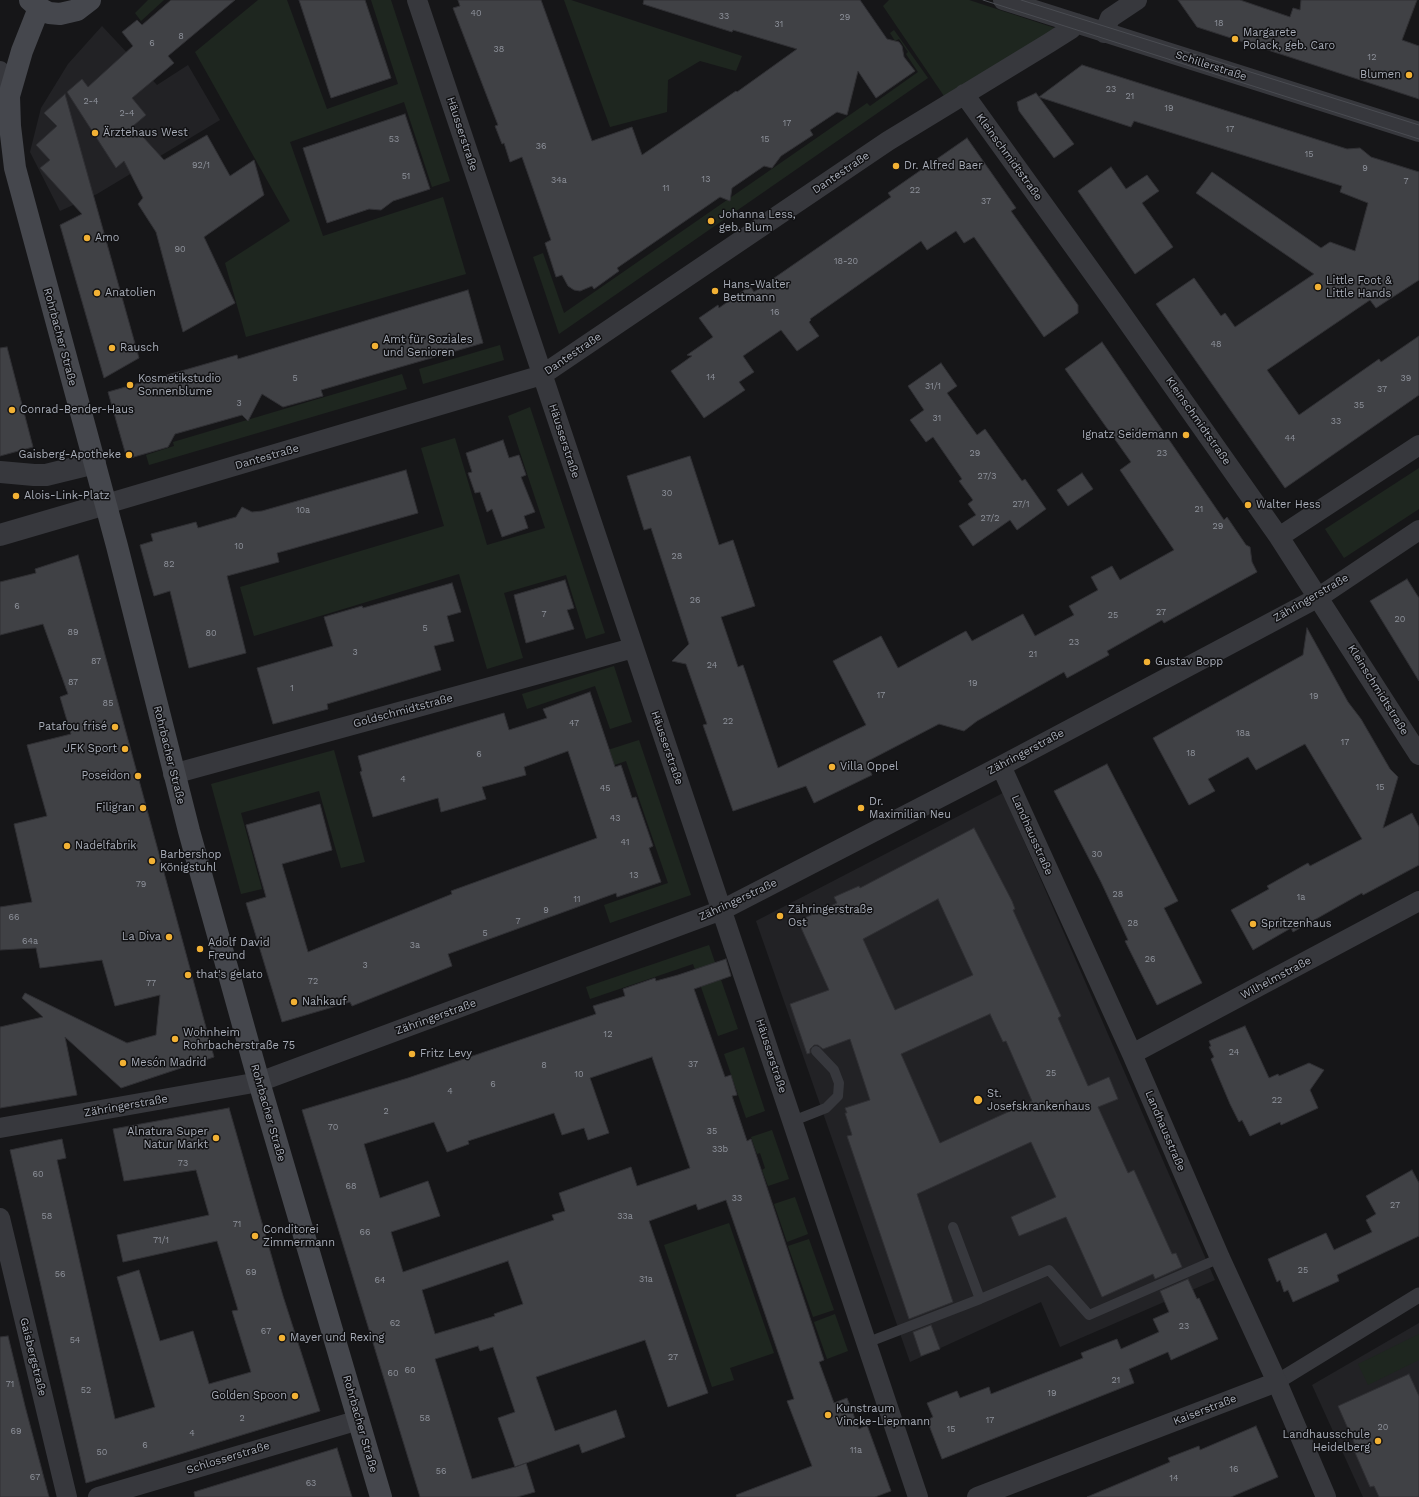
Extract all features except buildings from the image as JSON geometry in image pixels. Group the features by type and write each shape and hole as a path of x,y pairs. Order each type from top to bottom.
{"main road":[{"name":"Rohrbacher Straße","path":"90,0 77,10 60,14 50,13 34,4 9,96 10,126 15,168 106,504 173,774 259,1082 381,1497"}],"street":[{"name":"Häusserstraße","path":"417,0 918,1497"},
{"name":"Schillerstraße","path":"1003,0 1419,132"},
{"path":"1104,33 1110,18 1137,0"},
{"name":"Dantestraße","path":"0,535 542,375 888,141 1065,33 1076,23"},
{"path":"0,71 9,96"},
{"name":"Kleinschmidtstraße","path":"964,94 1115,304 1279,537 1319,597 1419,755"},
{"path":"1279,537 1419,445"},
{"path":"0,472 46,475 95,464"},
{"name":"Zähringerstraße","path":"0,1128 259,1082 722,910 1001,766 1319,597 1419,530"},
{"name":"Goldschmidtstraße","path":"173,774 633,648"},
{"name":"Landhausstraße","path":"1001,766 1132,1054 1220,1258 1277,1382 1326,1497"},
{"name":"Wilhelmstraße","path":"1132,1054 1419,901"},
{"name":"Gaisbergstraße","path":"0,1218 4,1254 67,1497"},
{"name":"Kaiserstraße","path":"977,1497 1277,1382 1419,1295"},
{"name":"Schlosserstraße","path":"98,1497 359,1420"}],"lane":[{"path":"792,1121 826,1108 838,1096 839,1083 834,1070 816,1051"},
{"path":"953,1227 980,1299"},
{"path":"866,1342 980,1299 1049,1270 1089,1315 1220,1258"}],"shaded area":[{"path":"148,0 164,0 141,21 135,13"},
{"path":"258,0 287,0 327,109 398,84 371,0 391,0 450,181 432,187 404,102 290,142 323,236 443,197 466,274 246,337 225,263 290,221 195,52"},
{"path":"564,0 571,0 742,56 736,71 700,61 668,80 667,112 610,127"},
{"path":"889,0 969,0 1061,30 944,96 883,6"},
{"path":"102,26 157,85 188,65 220,120 97,194 60,211 30,152 41,108 68,64"},
{"path":"894,30 928,78 559,334 533,257 543,253 564,313 867,103 870,106 918,72 906,54 908,52 899,39 895,41 890,33"},
{"path":"500,345 504,360 423,384 419,369"},
{"path":"402,374 407,389 149,465 146,455 174,446 173,442"},
{"path":"530,407 605,633 586,639 566,575 504,593 523,658 487,669 459,574 254,636 240,587 444,526 421,448 455,438 487,545 545,528 508,416"},
{"path":"1419,468 1419,509 1344,558 1325,529"},
{"path":"614,666 632,722 610,729 595,686 527,709 522,694"},
{"path":"639,740 691,895 610,923 604,905 668,883 626,761 597,771 592,755"},
{"path":"334,750 365,862 341,868 319,791 241,813 262,889 241,894 211,784"},
{"name":"St. Josefskrankenhaus","path":"1003,793 1215,1280 1060,1347 1041,1302 910,1362 756,921"},
{"path":"709,945 738,1029 718,1036 693,964 590,999 586,987"},
{"path":"744,1047 765,1111 746,1118 724,1054"},
{"path":"772,1130 789,1179 768,1186 762,1170 765,1168 760,1153 757,1154 751,1137"},
{"path":"795,1197 808,1234 787,1242 774,1204"},
{"path":"729,1223 774,1353 730,1368 734,1380 712,1387 664,1245"},
{"path":"809,1239 834,1310 813,1317 788,1246"},
{"path":"835,1314 848,1351 827,1359 814,1322"},
{"name":"Landhausschule Heidelberg","path":"1419,1323 1419,1497 1363,1497 1312,1385"},
{"path":"1419,1334 1419,1360 1368,1385 1358,1364"}],"tram line":[{"path":"983,0 1419,139"},
{"path":"1021,0 1419,125"}],"place":[{"name":"Margarete Polack, geb. Caro","path":"1235,39"},
{"name":"Blumen","path":"1409,75"},
{"name":"Ärztehaus West","path":"95,133"},
{"name":"Dr. Alfred Baer","path":"896,166"},
{"name":"Johanna Less, geb. Blum","path":"711,221"},
{"name":"Amo","path":"87,238"},
{"name":"Little Foot & Little Hands","path":"1318,287"},
{"name":"Hans-Walter Bettmann","path":"715,291"},
{"name":"Anatolien","path":"97,293"},
{"name":"Amt für Soziales und Senioren","path":"375,346"},
{"name":"Rausch","path":"112,348"},
{"name":"Kosmetikstudio Sonnenblume","path":"130,385"},
{"name":"Conrad-Bender-Haus","path":"12,410"},
{"name":"Ignatz Seidemann","path":"1186,435"},
{"name":"Gaisberg-Apotheke","path":"129,455"},
{"name":"Alois-Link-Platz","path":"16,496"},
{"name":"Walter Hess","path":"1248,505"},
{"name":"Gustav Bopp","path":"1147,662"},
{"name":"Patafou frisé","path":"115,727"},
{"name":"JFK Sport","path":"125,749"},
{"name":"Villa Oppel","path":"832,767"},
{"name":"Poseidon","path":"138,776"},
{"name":"Filigran","path":"143,808"},
{"name":"Dr. Maximilian Neu","path":"861,808"},
{"name":"Nadelfabrik","path":"67,846"},
{"name":"Barbershop Königstuhl","path":"152,861"},
{"name":"Zähringerstraße Ost","path":"780,916"},
{"name":"Spritzenhaus","path":"1253,924"},
{"name":"La Diva","path":"169,937"},
{"name":"Adolf David Freund","path":"200,949"},
{"name":"that's gelato","path":"188,975"},
{"name":"Nahkauf","path":"294,1002"},
{"name":"Wohnheim Rohrbacherstraße 75","path":"175,1039"},
{"name":"Fritz Levy","path":"412,1054"},
{"name":"Mesón Madrid","path":"123,1063"},
{"name":"St. Josefskrankenhaus","path":"978,1100"},
{"name":"Alnatura Super Natur Markt","path":"216,1138"},
{"name":"Conditorei Zimmermann","path":"255,1236"},
{"name":"Mayer und Rexing","path":"282,1338"},
{"name":"Golden Spoon","path":"295,1396"},
{"name":"Kunstraum Vincke-Liepmann","path":"828,1415"},
{"name":"Landhausschule Heidelberg","path":"1378,1441"}]}
